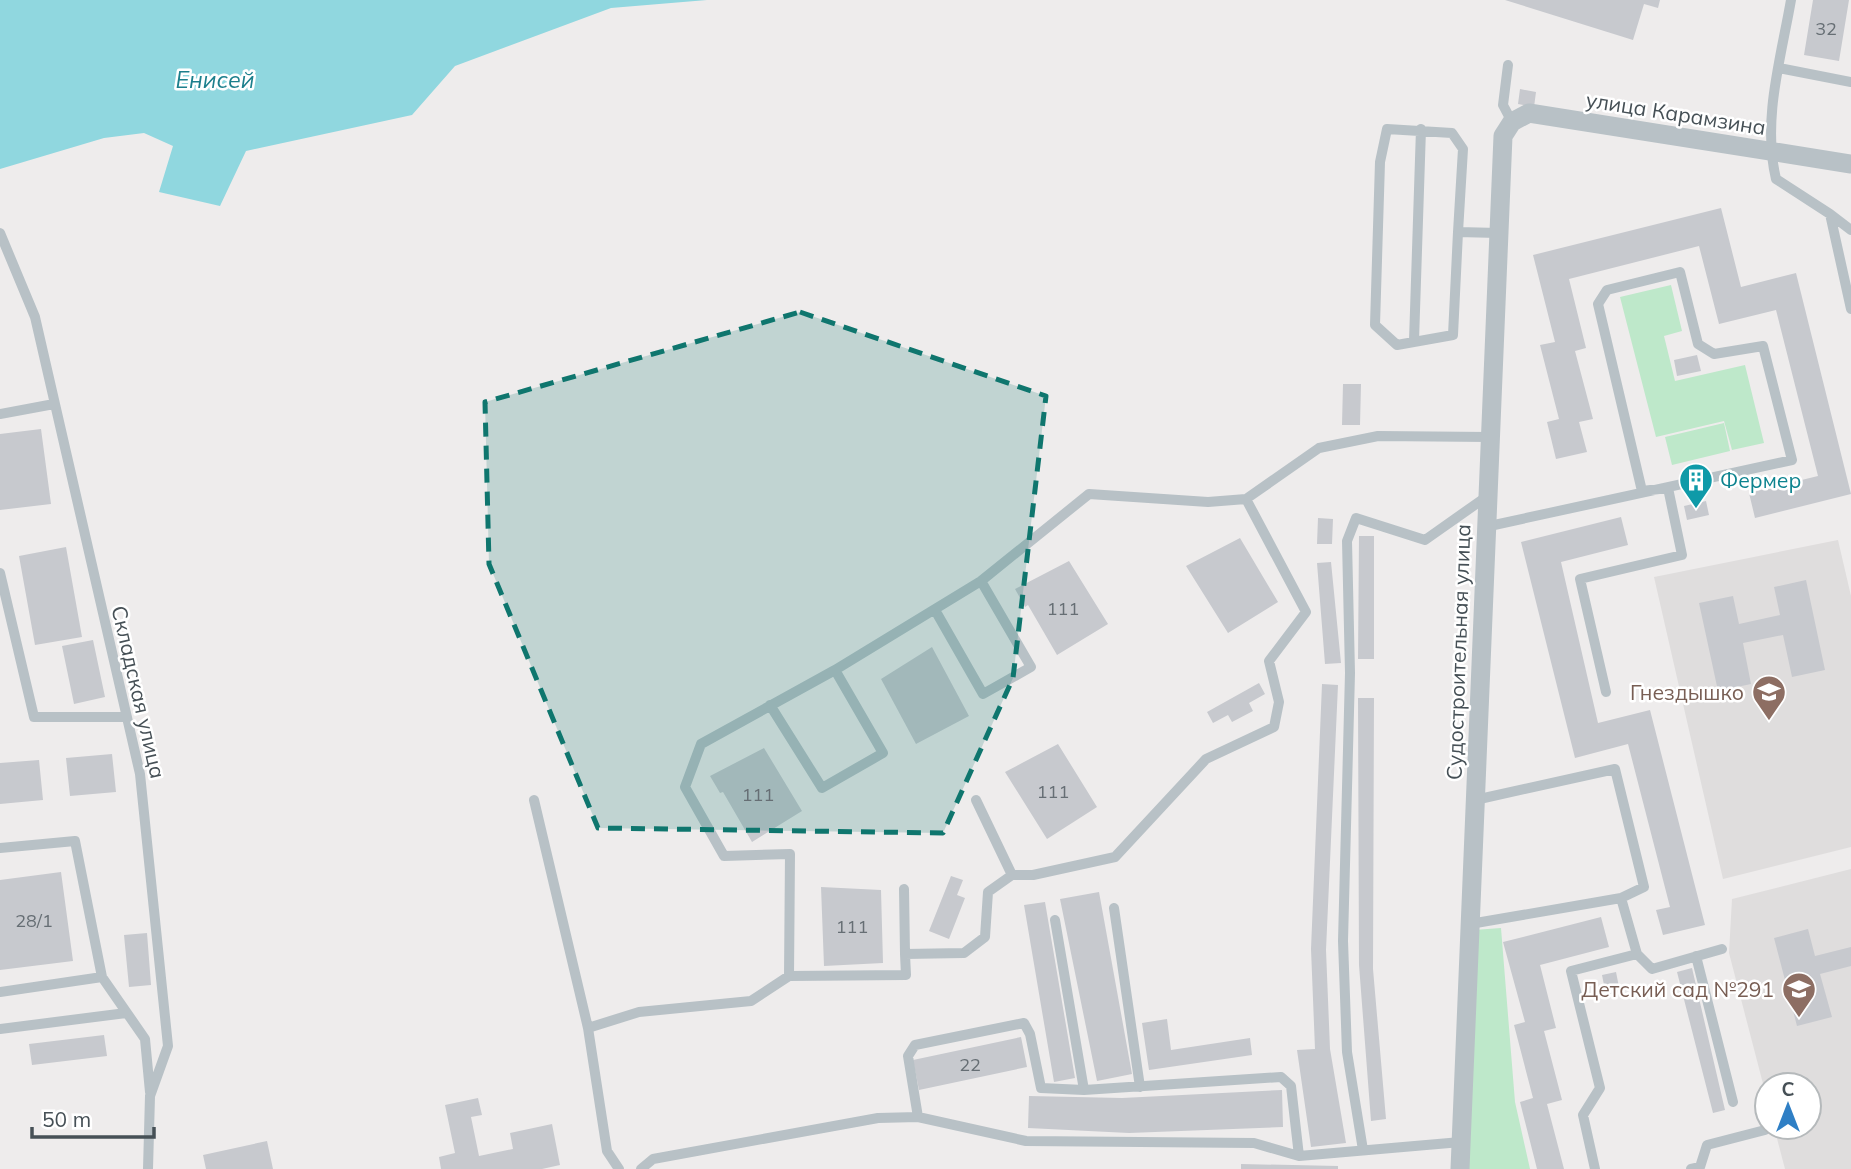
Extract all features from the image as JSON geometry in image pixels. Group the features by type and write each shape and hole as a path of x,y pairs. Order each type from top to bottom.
{"street":[{"name":"улица Карамзина","path":"1507,130 1529,113 1851,164"},
{"name":"Судостроительная улица","path":"1460,1169 1486,497 1498,233 1507,130"}],"lane":[{"path":"1791,0 1769,151 1776,179 1851,230"},
{"path":"1507,130 1503,105 1508,65"},
{"path":"1779,68 1851,82"},
{"path":"1387,129 1452,133 1463,149 1458,232 1453,335 1397,345 1375,325 1380,175 1387,129"},
{"path":"1414,341 1421,129"},
{"path":"1830,214 1851,309"},
{"path":"1458,232 1498,233"},
{"name":"Складская улица","path":"0,233 35,317 140,774 168,1046 150,1096 148,1169"},
{"path":"1485,527 1792,460 1763,346 1714,354 1699,344 1680,272 1607,290 1598,304 1642,491"},
{"path":"0,414 54,404"},
{"path":"789,976 790,854 724,856 685,787 701,744 835,670 981,582 1089,494 1208,502 1247,499 1319,448 1378,436 1489,437"},
{"path":"1606,692 1580,579 1682,555 1668,488"},
{"path":"1363,1150 1347,1052 1343,941 1350,673 1346,541 1356,518 1425,540 1486,497"},
{"path":"905,954 964,953 985,937 988,892 1012,875 1033,875 1115,857 1206,759 1274,727 1279,702 1269,662 1306,612 1247,499"},
{"path":"0,573 34,717 126,717"},
{"path":"935,610 983,694 1031,667 981,582"},
{"path":"770,705 822,788 883,753 835,670"},
{"path":"1469,924 1621,898 1644,887 1615,769 1475,801"},
{"path":"534,800 588,1028 607,1152 619,1169"},
{"path":"976,800 1012,875"},
{"path":"0,848 75,841 102,976 145,1038 150,1096"},
{"path":"588,1028 639,1012 751,1001 789,976 906,975 904,889"},
{"path":"1621,898 1637,954 1652,969 1722,949"},
{"path":"1114,908 1140,1087"},
{"path":"1055,920 1084,1090"},
{"path":"1595,1169 1583,1115 1600,1088 1571,971 1637,954"},
{"path":"1696,956 1733,1102"},
{"path":"0,992 102,976"},
{"path":"0,1029 126,1013"},
{"path":"918,1116 908,1056 915,1045 1024,1023 1030,1034 1041,1088 1084,1090 1281,1077 1291,1086 1299,1156"},
{"path":"641,1169 653,1159 878,1118 918,1116 1026,1141 1254,1143 1299,1156 1461,1143"},
{"path":"1691,1169 1700,1167 1707,1146 1753,1133"}],"highlighted area":[{"path":"800,312 1046,396 1013,678 943,833 598,828 489,564 485,402"}],"shaded area":[{"name":"Гнездышко","path":"1838,540 1851,596 1851,847 1723,879 1654,577"},
{"name":"Детский сад №291","path":"1851,869 1851,1169 1785,1169 1778,1141 1823,1141 1823,1071 1760,1071 1729,953 1732,899"}],"green space":[{"path":"1671,285 1682,331 1664,336 1675,381 1745,365 1764,443 1732,450 1724,421 1656,437 1620,297"},
{"path":"1724,423 1730,451 1672,465 1665,437"},
{"path":"1501,928 1515,1102 1530,1169 1468,1169 1474,930"}],"water":[{"name":"Енисей","path":"0,0 707,0 611,8 455,66 412,115 246,151 220,206 159,192 173,146 144,133 104,138 0,169"}],"building":[{"path":"1505,0 1660,0 1658,8 1644,4 1633,40"},
{"path":"1813,0 1849,0 1839,61 1804,55"},
{"path":"1520,89 1536,92 1534,107 1518,104"},
{"path":"1721,208 1741,287 1796,273 1851,494 1755,518 1749,493 1818,476 1776,310 1719,324 1699,246 1569,279 1586,348 1575,351 1593,419 1579,422 1587,452 1556,459 1547,422 1559,419 1540,345 1555,342 1533,255"},
{"path":"1697,355 1701,371 1677,376 1674,360"},
{"path":"1343,384 1361,384 1360,425 1342,425"},
{"path":"41,429 51,504 0,510 0,434"},
{"name":"Фермер","path":"1706,501 1709,515 1687,520 1684,506"},
{"path":"1621,517 1628,545 1561,562 1598,723 1650,710 1705,925 1663,935 1656,910 1670,907 1628,744 1575,758 1521,542"},
{"path":"1318,518 1333,519 1332,544 1317,544"},
{"path":"1359,536 1374,536 1374,659 1358,659"},
{"path":"1240,538 1278,602 1228,633 1186,566"},
{"path":"66,547 82,637 35,645 19,556"},
{"path":"1069,561 1108,624 1057,655 1028,605 1025,607 1015,589"},
{"path":"1331,562 1341,663 1325,664 1317,563"},
{"path":"1806,580 1825,670 1792,677 1783,635 1743,643 1751,684 1718,691 1699,603 1733,596 1739,624 1780,615 1774,587"},
{"path":"93,640 105,697 74,704 62,646"},
{"path":"932,647 969,716 916,744 881,679"},
{"path":"1259,683 1265,694 1249,703 1253,711 1232,722 1228,715 1213,723 1207,712"},
{"path":"1322,684 1338,685 1326,950 1330,1049 1346,1143 1311,1147 1297,1050 1315,1049 1311,949"},
{"path":"1358,698 1374,698 1373,969 1386,1119 1371,1121 1359,965"},
{"path":"1058,744 1097,807 1047,839 1005,772"},
{"path":"764,748 802,811 752,842 723,792 720,793 710,776"},
{"path":"112,754 116,792 70,796 66,758"},
{"path":"39,760 43,800 0,804 0,763"},
{"path":"61,872 73,961 0,970 0,880"},
{"path":"951,876 963,880 957,895 965,898 949,939 929,931"},
{"path":"821,887 881,890 883,963 824,966"},
{"path":"1099,892 1132,1074 1097,1081 1060,899"},
{"path":"1045,902 1075,1078 1054,1082 1024,905"},
{"path":"1601,917 1609,947 1540,965 1556,1028 1544,1031 1562,1100 1547,1104 1564,1169 1537,1169 1520,1102 1533,1098 1514,1025 1525,1022 1503,942"},
{"path":"1808,929 1815,956 1851,947 1851,966 1820,974 1832,1017 1797,1026 1774,938"},
{"path":"147,933 151,985 129,987 124,935"},
{"path":"1692,968 1725,1110 1713,1113 1677,972"},
{"path":"1616,972 1620,992 1606,995 1602,975"},
{"path":"1167,1019 1171,1050 1250,1038 1252,1055 1149,1070 1142,1023"},
{"path":"104,1035 107,1056 32,1065 29,1044"},
{"path":"1021,1037 1027,1067 919,1090 913,1060"},
{"path":"1282,1090 1283,1127 1129,1133 1028,1128 1029,1096 1122,1098"},
{"path":"478,1098 482,1115 471,1117 479,1156 513,1149 510,1133 552,1124 560,1165 542,1169 441,1169 439,1157 455,1153 445,1105"},
{"path":"267,1141 273,1169 206,1169 203,1155"},
{"path":"1241,1164 1338,1166 1338,1169 1241,1169"}],"place":[{"name":"Фермер","path":"1696,510"},
{"name":"Гнездышко","path":"1769,722"},
{"name":"Детский сад №291","path":"1799,1019"}]}
